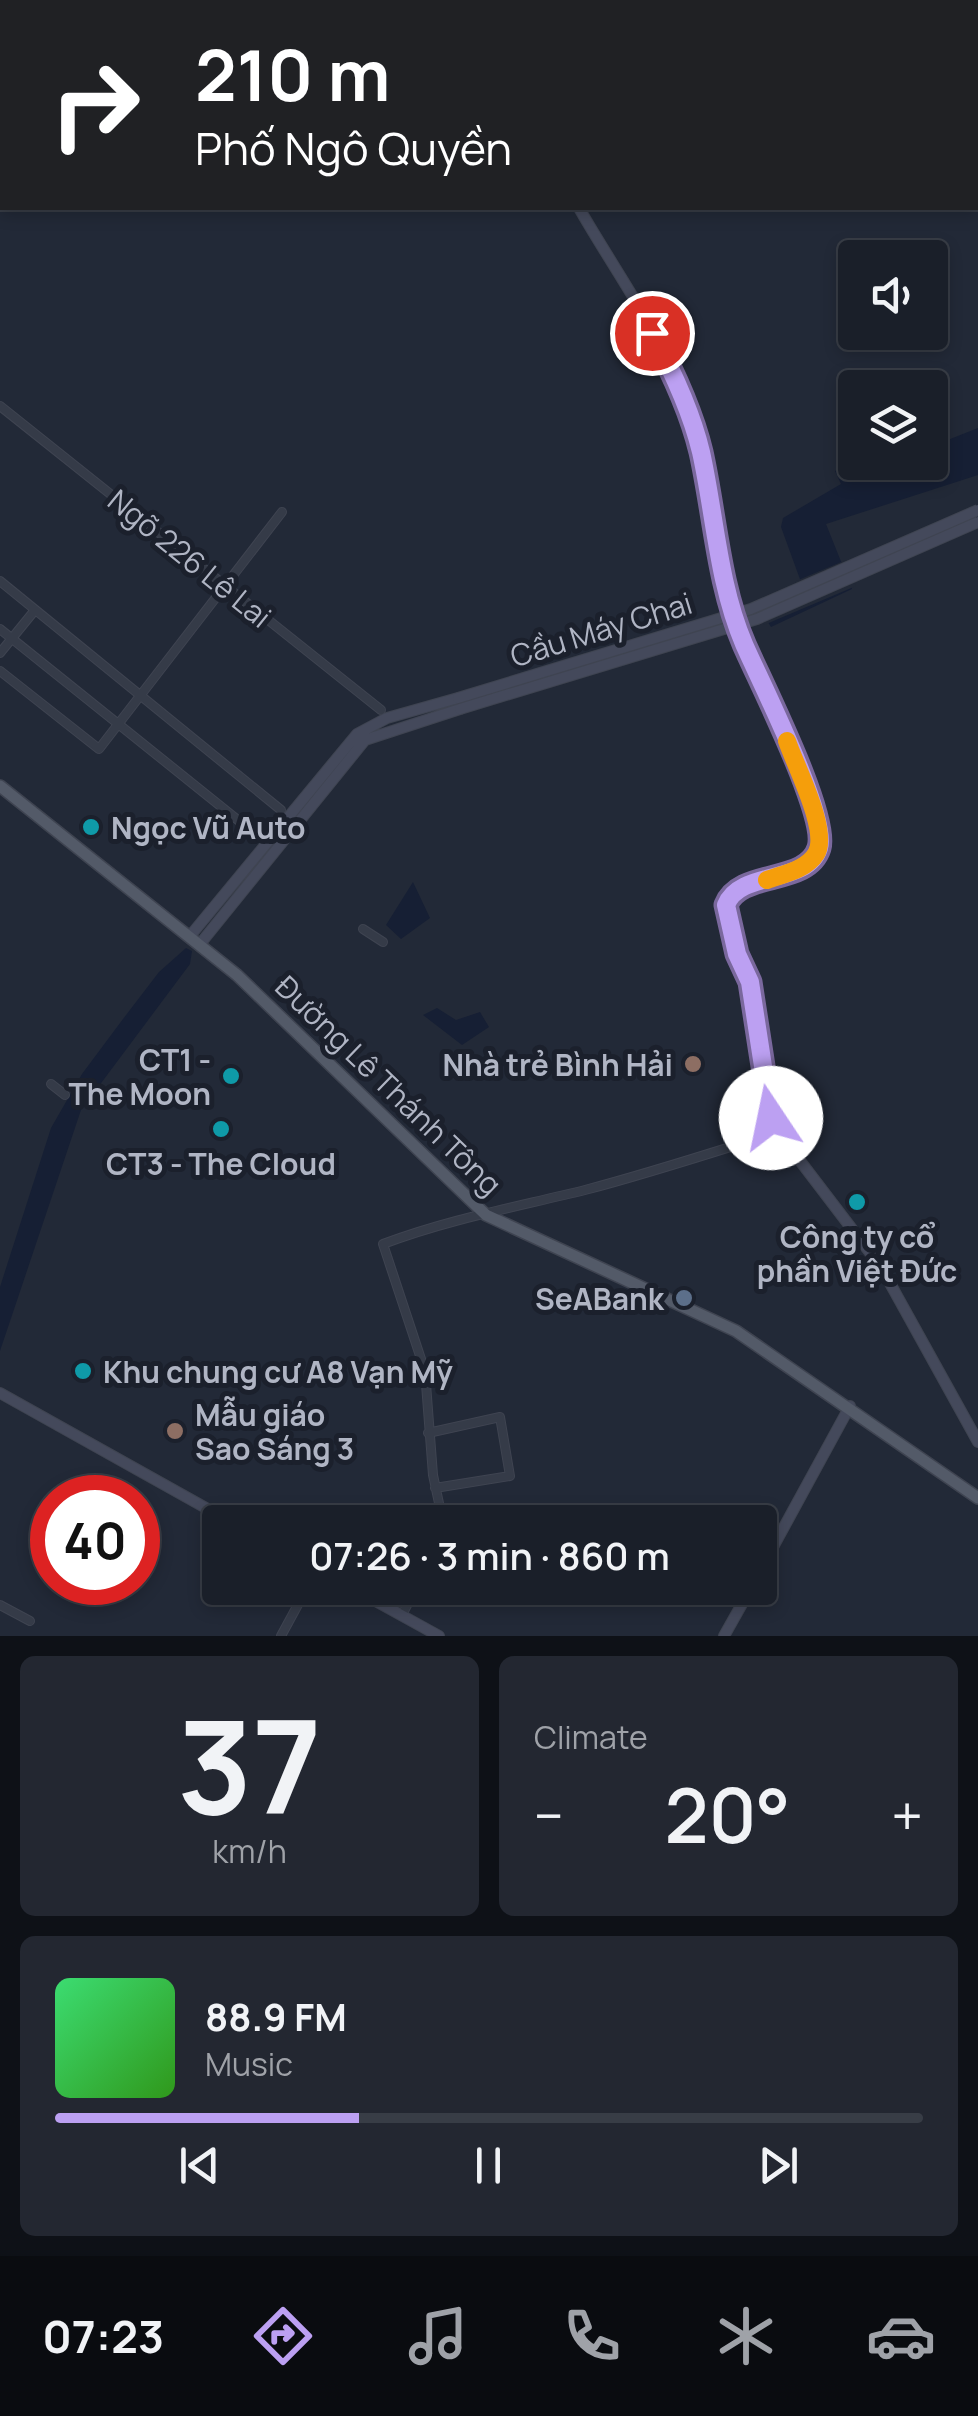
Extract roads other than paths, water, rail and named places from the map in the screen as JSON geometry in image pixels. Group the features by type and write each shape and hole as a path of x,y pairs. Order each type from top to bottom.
{"main road":[{"name":"Đường Lê Thánh Tông","path":"0,786 260,995 486,1215 736,1332 850,1406 978,1498"}],"street":[{"path":"580,210 611,258 678,384 700,448 722,572 738,630 774,701 815,813 820,840 810,861 746,887 729,898 726,905 734,944 750,982 764,1084 778,1132 881,1267 978,1442"},
{"name":"Ngõ 226 Lê Lai","path":"0,406 381,710"},
{"name":"Cầu Máy Chai","path":"459,704 751,610 978,510"},
{"path":"0,671 99,749 282,512"},
{"name":"Cầu Máy Chai","path":"459,704 757,619 978,522"},
{"path":"0,581 281,810"},
{"path":"0,653 35,610"},
{"path":"0,628 259,838"},
{"path":"195,940 356,734 387,718 459,704"},
{"path":"362,929 383,942"},
{"path":"51,1084 65,1095"},
{"path":"439,1505 428,1433 425,1371 383,1244 456,1218 486,1215 596,1186 778,1132"},
{"path":"0,1393 202,1506"},
{"path":"777,1540 850,1406"},
{"path":"428,1433 500,1417 510,1476 435,1488"},
{"path":"0,1605 30,1621"},
{"path":"281,1636 298,1605"},
{"path":"383,1605 439,1636"},
{"path":"402,1615 407,1605"},
{"path":"724,1636 741,1605"}],"water":[{"path":"978,428 978,475 826,524 852,589 771,627 761,611 801,582 781,527 783,518 841,484 839,480 948,480 948,440"},
{"path":"413,882 430,918 401,939 386,925"},
{"path":"186,948 192,951 190,964 81,1110 0,1351 0,1287 51,1128 82,1074 123,1019 159,972"},
{"path":"437,1008 456,1020 480,1012 489,1027 462,1045 423,1015"}],"place":[{"name":"Ngọc Vũ Auto","path":"91,827"},
{"name":"Nhà trẻ Bình Hải","path":"693,1064"},
{"name":"CT1 - The Moon","path":"231,1076"},
{"name":"CT3 - The Cloud","path":"221,1129"},
{"name":"Công ty cổ phần Việt Đức","path":"857,1202"},
{"name":"SeABank","path":"684,1298"},
{"name":"Khu chung cư A8 Vạn Mỹ","path":"83,1371"},
{"name":"Mẫu giáo Sao Sáng 3","path":"175,1431"}]}
